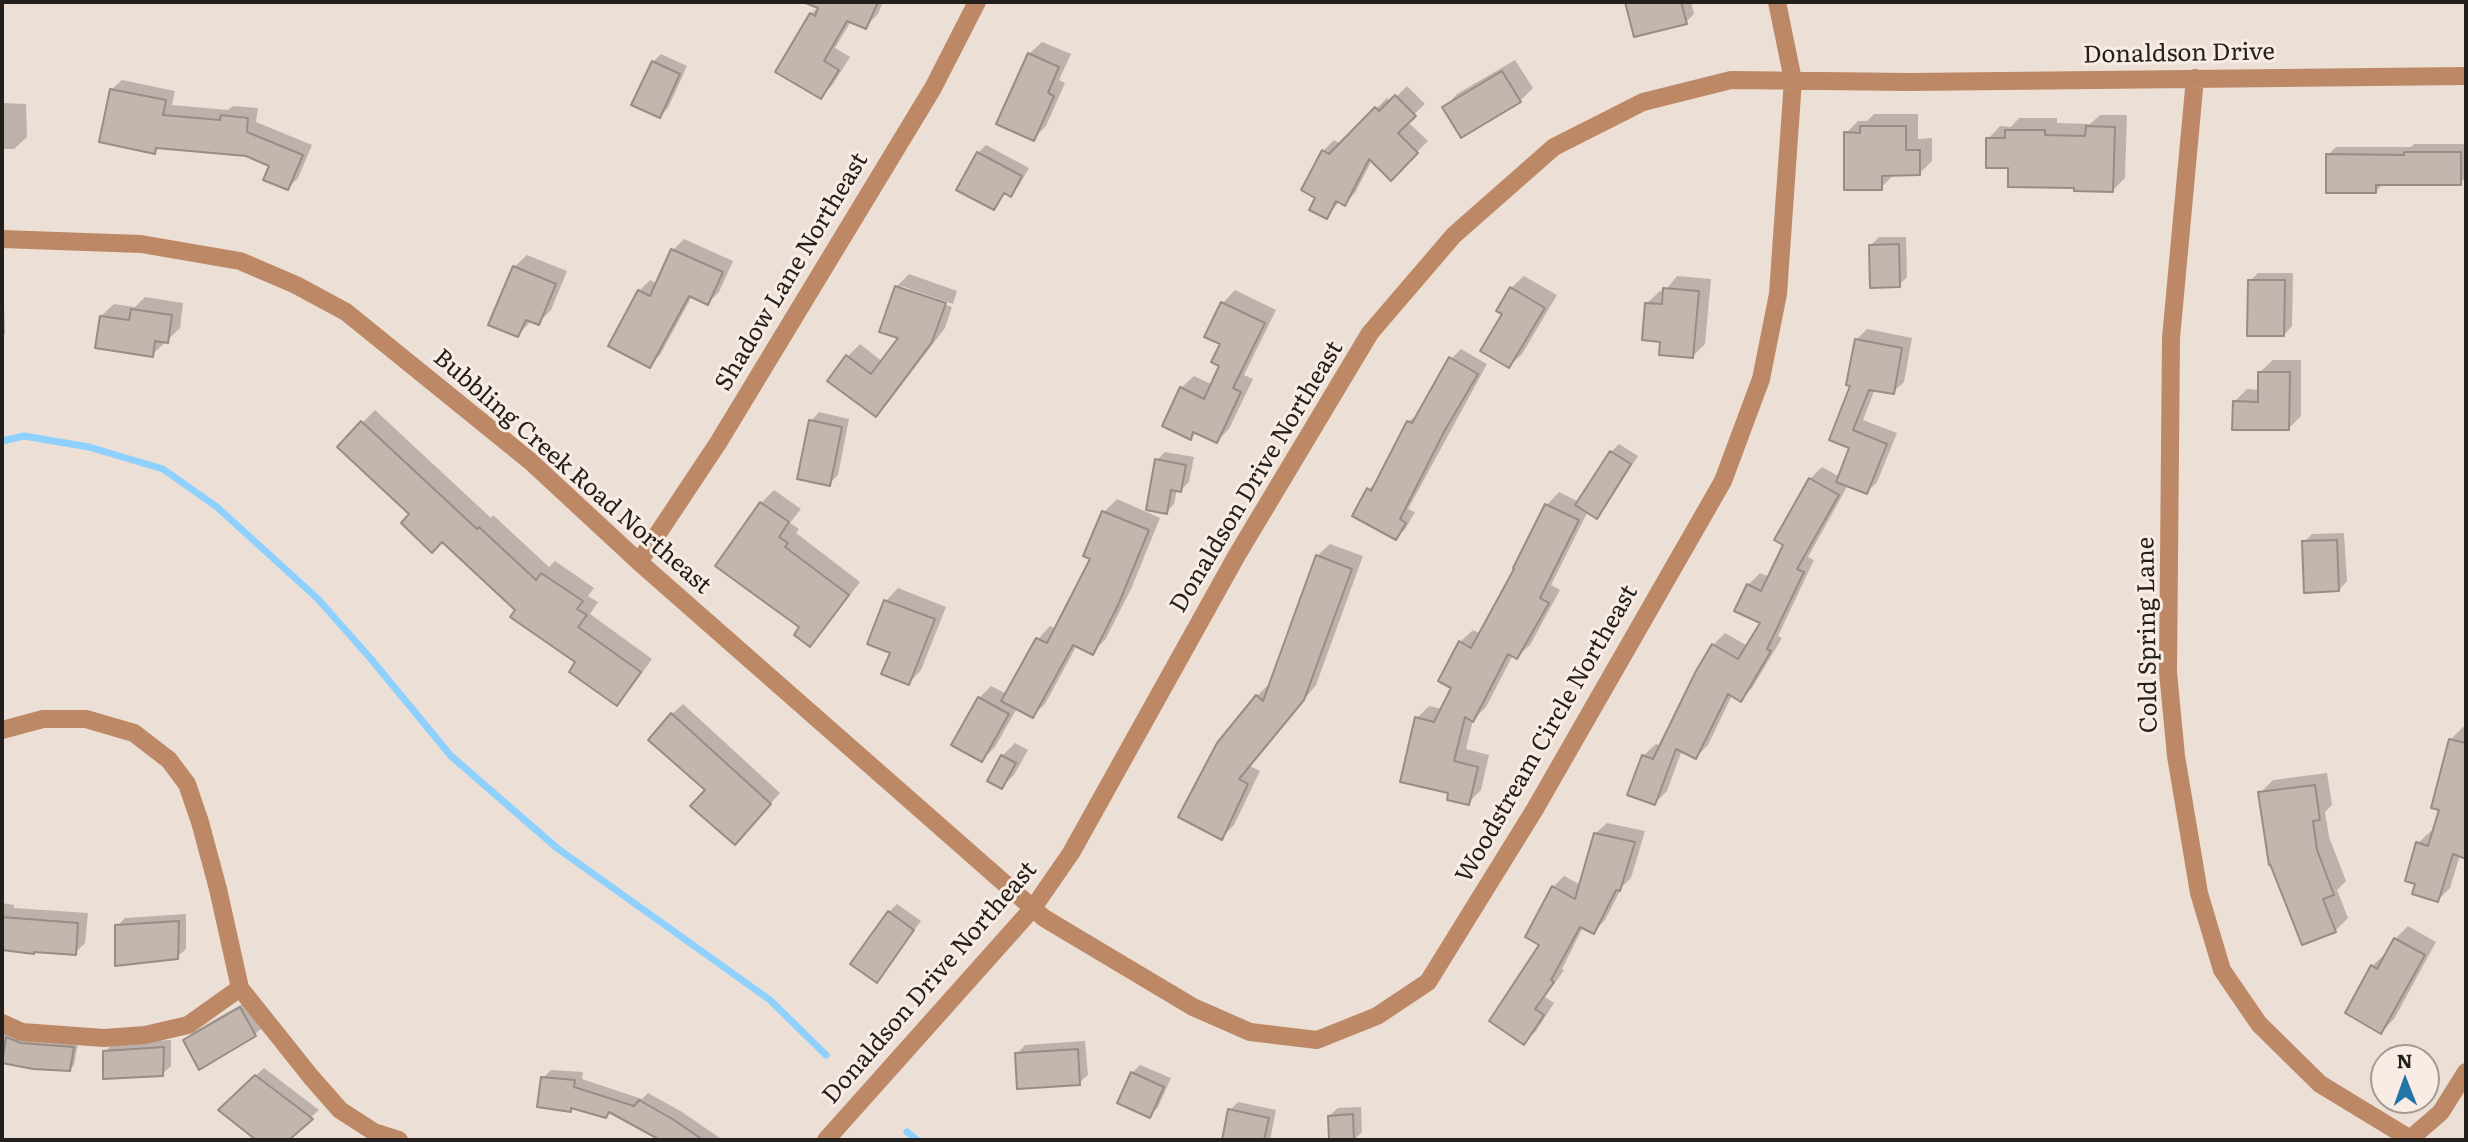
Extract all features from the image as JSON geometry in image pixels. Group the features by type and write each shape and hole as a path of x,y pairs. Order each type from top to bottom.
{"street":[{"name":"Shadow Lane Northeast","path":"639,562 718,443 933,88 977,2"},
{"name":"Woodstream Circle Northeast","path":"1033,908 1044,918 1193,1007 1250,1032 1317,1040 1377,1016 1427,982 1535,809 1723,481 1761,379 1778,294 1793,80 1777,2"},
{"name":"Donaldson Drive","path":"1893,81 2466,76"},
{"name":"Cold Spring Lane","path":"2195,78 2171,338 2168,672 2176,755 2199,893 2222,970 2259,1024 2320,1084 2411,1140"},
{"name":"Donaldson Drive Northeast","path":"826,1140 1033,908 1071,853 1237,555 1370,333 1454,235 1554,147 1643,103 1731,80 1893,81"},
{"name":"Bubbling Creek Road Northeast","path":"2,239 141,244 240,261 296,285 346,312 530,461 639,562 1033,908"},
{"path":"2,730 43,719 86,719 134,733 169,760 187,784 200,822 240,988 340,1110 374,1132 399,1140"},
{"path":"2,1023 22,1032 104,1038 145,1035 188,1025 240,988"},
{"path":"2411,1140 2441,1112 2466,1072"}],"building":[{"path":"803,2 878,2 866,29 847,21 824,61 839,70 821,99 775,72 810,13 815,16 818,8"},
{"path":"1625,2 1681,2 1687,24 1634,37"},
{"path":"1028,53 1059,67 1048,93 1054,96 1034,141 996,124"},
{"path":"652,61 680,74 660,118 631,105"},
{"path":"1502,71 1521,102 1461,138 1442,107"},
{"path":"110,89 166,100 163,115 220,120 221,115 248,118 247,132 303,155 288,190 263,180 269,166 246,156 156,148 155,154 99,142"},
{"path":"1395,95 1416,116 1398,133 1418,153 1391,181 1369,159 1345,206 1336,201 1327,219 1309,210 1315,198 1301,190 1322,150 1329,154 1375,107 1379,111"},
{"path":"1860,126 1906,126 1906,150 1920,150 1920,175 1882,176 1882,190 1844,190 1844,132 1860,133"},
{"path":"2086,126 2115,127 2113,192 2074,191 2074,188 2008,187 2008,168 1986,168 1986,138 2005,138 2005,130 2045,130 2045,135 2085,136"},
{"path":"977,152 1022,176 1011,197 1004,193 994,210 956,190"},
{"path":"2404,152 2461,152 2461,185 2376,185 2376,193 2326,193 2326,154 2404,155"},
{"path":"1899,244 1900,287 1870,288 1869,245"},
{"path":"671,249 723,272 708,305 689,296 650,368 608,346 638,290 650,296"},
{"path":"513,266 556,284 539,325 526,320 518,337 488,325"},
{"path":"2248,280 2285,280 2284,336 2247,336"},
{"path":"895,286 946,303 932,342 876,417 827,381 846,355 871,374 898,338 879,332"},
{"path":"1510,287 1545,308 1509,368 1480,351 1502,314 1496,311"},
{"path":"1663,288 1699,291 1693,358 1659,355 1660,342 1642,340 1645,303 1662,304"},
{"path":"1221,302 1265,323 1233,388 1241,392 1217,443 1193,432 1191,440 1162,426 1180,387 1204,399 1219,366 1211,362 1220,344 1204,337"},
{"path":"131,309 172,315 168,343 155,341 153,357 95,348 100,316 129,320"},
{"path":"1855,339 1902,348 1894,394 1869,390 1853,430 1887,444 1867,494 1836,482 1849,448 1829,440 1850,386 1846,385"},
{"path":"1449,357 1478,374 1445,430 1400,519 1406,523 1396,540 1352,516 1367,488 1371,491 1407,421 1412,423"},
{"path":"2258,372 2290,372 2289,430 2232,430 2233,401 2258,402"},
{"path":"809,420 842,427 830,486 797,479"},
{"path":"361,421 536,580 541,573 583,601 577,609 587,615 578,627 641,672 617,706 569,672 575,662 510,617 515,610 442,542 432,553 401,523 409,514 337,447"},
{"path":"1610,451 1631,464 1597,519 1575,505"},
{"path":"1155,459 1186,465 1181,492 1171,490 1167,514 1146,510"},
{"path":"1809,478 1839,495 1797,569 1804,572 1767,649 1771,651 1741,702 1728,694 1696,759 1676,749 1655,805 1627,795 1642,755 1653,759 1712,644 1738,659 1760,623 1734,611 1747,584 1761,591 1783,545 1774,540"},
{"path":"760,502 789,522 779,537 788,543 785,547 849,595 810,647 794,635 799,627 715,566"},
{"path":"1545,504 1579,520 1540,598 1549,603 1517,659 1508,654 1473,722 1465,717 1454,761 1478,767 1469,805 1447,800 1448,793 1400,782 1415,717 1434,722 1451,688 1438,681 1459,641 1471,648 1514,569"},
{"path":"1102,511 1149,530 1119,603 1093,655 1073,645 1033,718 1001,701 1036,638 1047,643 1090,559 1083,556"},
{"path":"2337,540 2339,591 2304,593 2302,541"},
{"path":"1316,555 1352,569 1304,700 1239,779 1248,784 1222,840 1178,817 1217,743 1256,695 1263,701"},
{"path":"884,600 935,619 909,685 881,674 890,653 867,644"},
{"path":"978,697 1009,714 982,762 951,745"},
{"path":"671,713 771,804 735,845 690,806 705,790 648,740"},
{"path":"2449,739 2466,743 2466,859 2453,854 2438,902 2412,894 2415,884 2405,881 2416,842 2428,846 2439,810 2431,808"},
{"path":"1001,755 1016,763 1002,789 987,781"},
{"path":"2315,785 2320,820 2313,821 2317,850 2334,895 2323,899 2336,932 2302,945 2269,865 2258,792"},
{"path":"1594,833 1635,842 1620,891 1616,890 1594,934 1580,927 1551,980 1554,982 1535,1009 1544,1015 1524,1045 1489,1021 1539,945 1525,937 1552,886 1575,899"},
{"path":"888,911 914,930 877,983 850,964"},
{"path":"2,917 78,923 76,955 2,950"},
{"path":"179,921 178,959 115,966 115,925"},
{"path":"2394,938 2425,955 2381,1034 2345,1013 2371,965 2377,969"},
{"path":"240,1007 256,1036 199,1070 183,1040"},
{"path":"6,1037 21,1043 74,1047 70,1071 33,1069 2,1063"},
{"path":"164,1047 163,1076 103,1079 103,1051"},
{"path":"1078,1049 1080,1085 1017,1089 1015,1053"},
{"path":"1131,1072 1164,1087 1150,1118 1117,1103"},
{"path":"255,1075 313,1119 289,1140 256,1140 218,1110"},
{"path":"541,1077 575,1080 574,1087 634,1106 639,1100 703,1140 660,1140 609,1112 606,1118 571,1108 571,1112 537,1107"},
{"path":"1228,1109 1269,1118 1264,1140 1222,1140"},
{"path":"1353,1114 1354,1140 1329,1140 1328,1116"}],"waterway":[{"path":"2,441 24,436 89,447 163,469 217,507 318,599 451,756 557,848 770,1000 826,1055"},
{"path":"907,1132 917,1140"}]}
